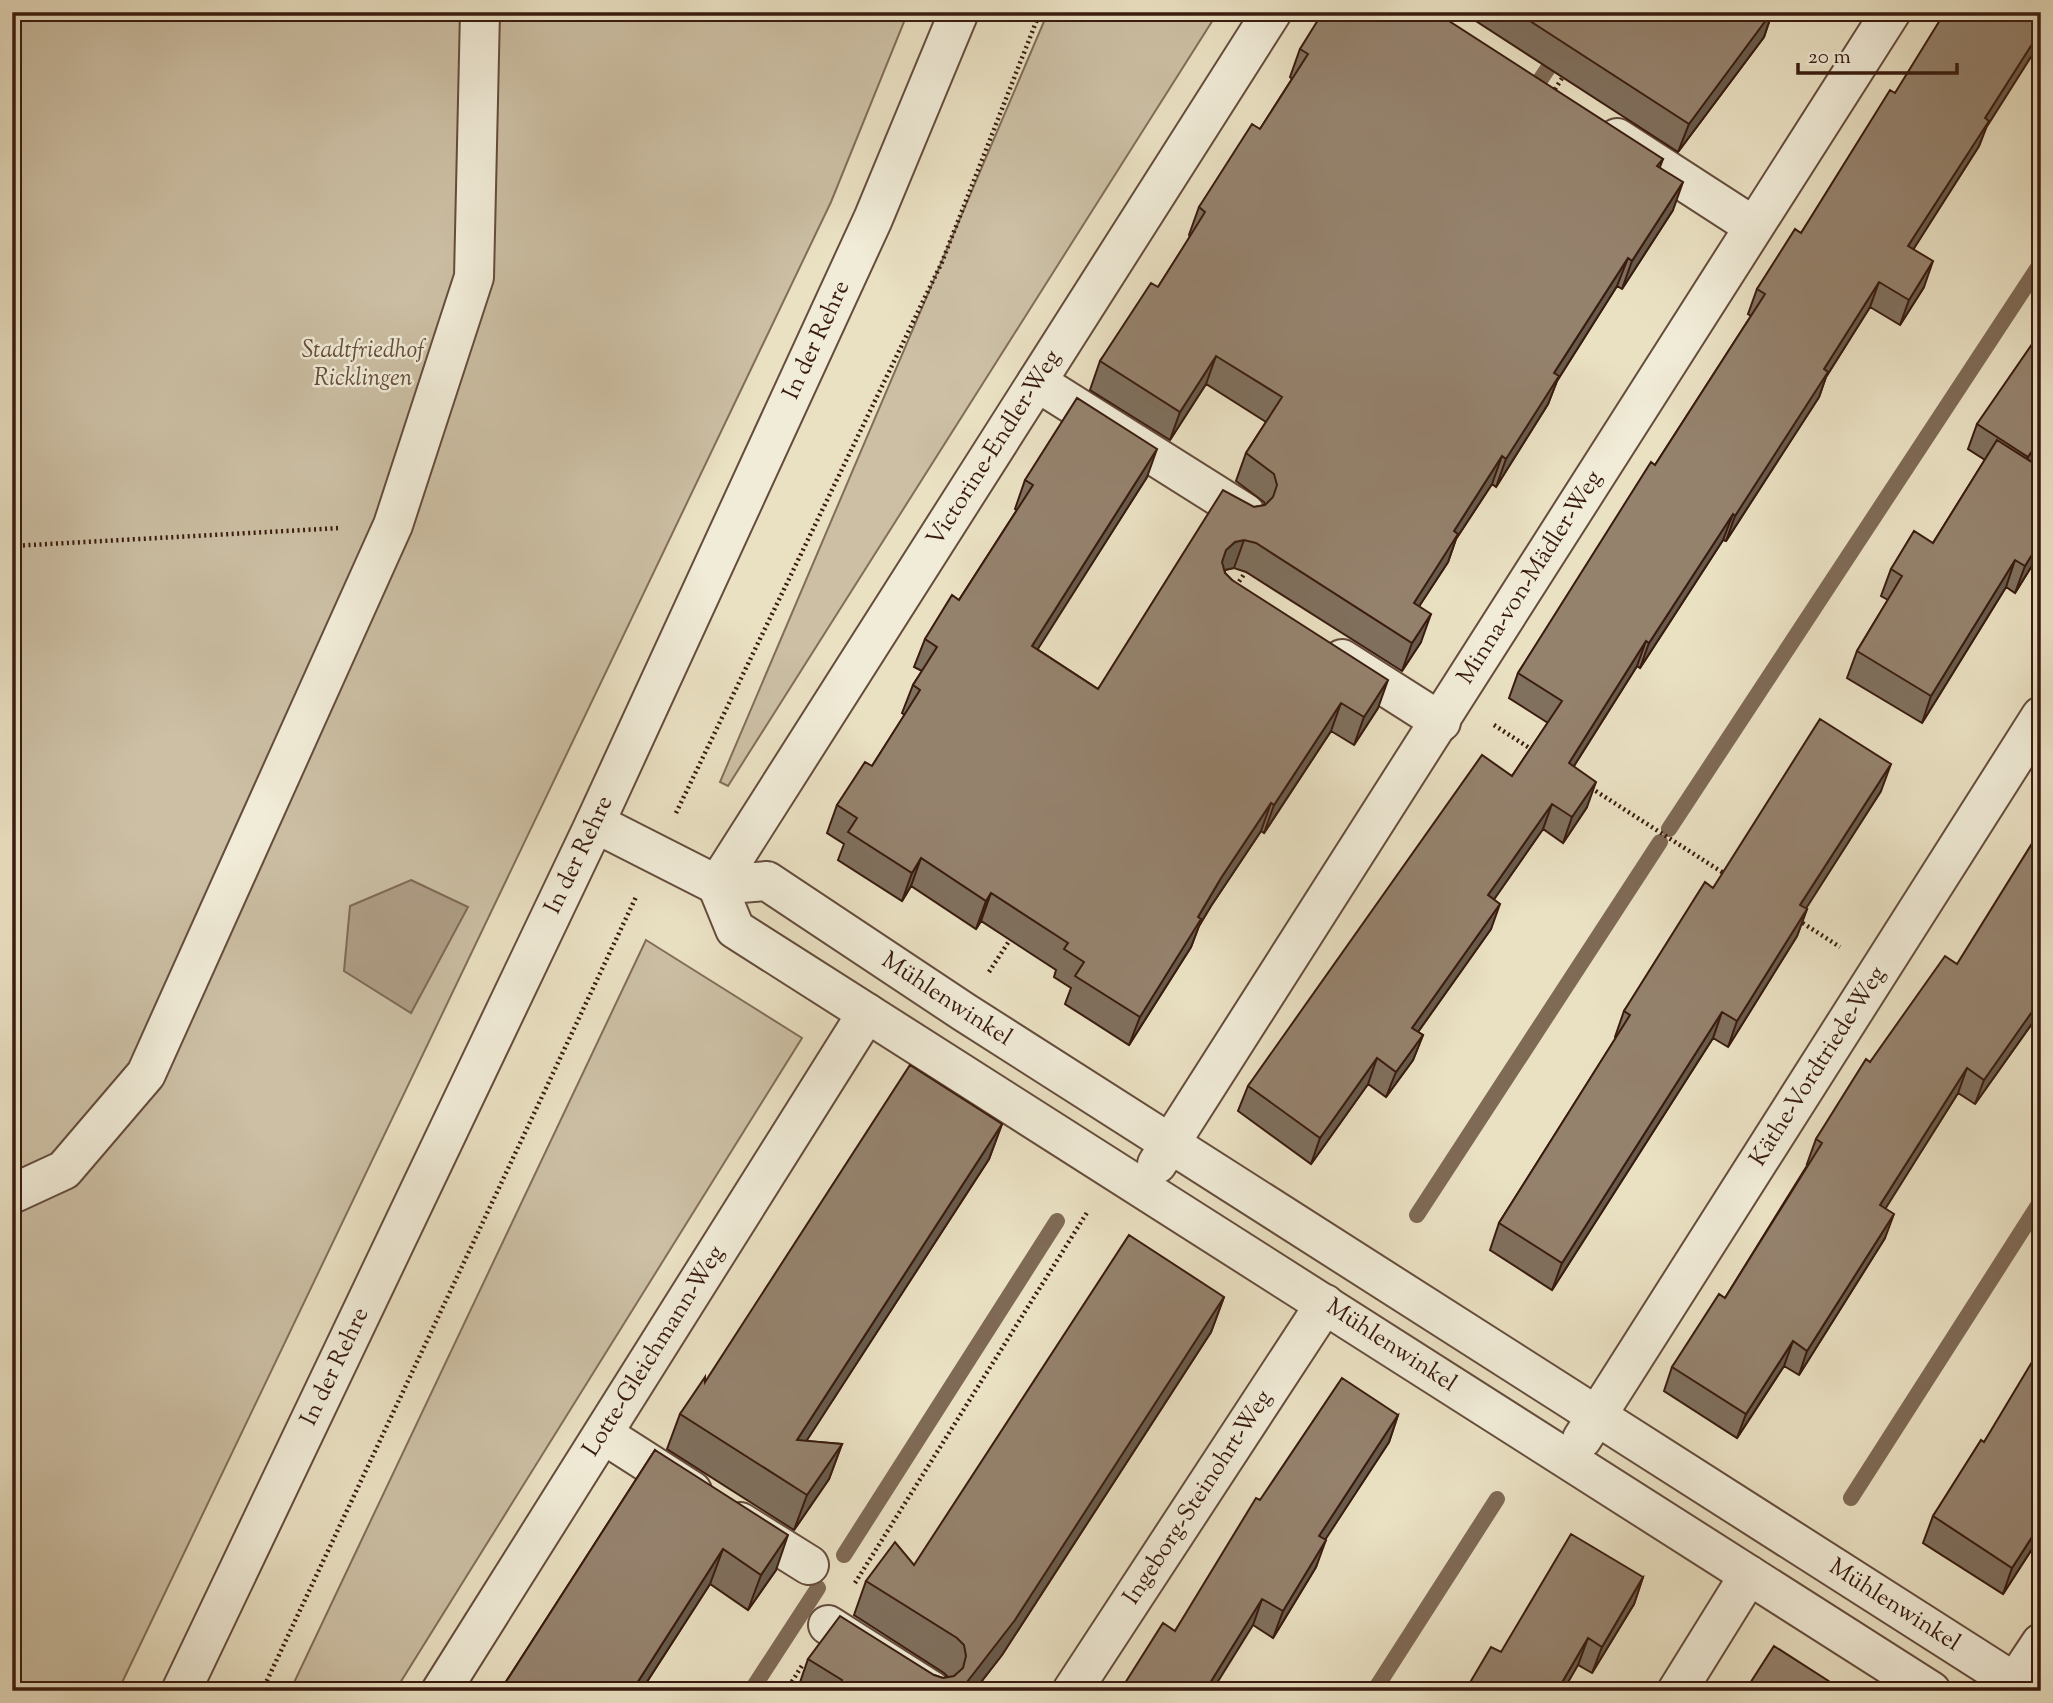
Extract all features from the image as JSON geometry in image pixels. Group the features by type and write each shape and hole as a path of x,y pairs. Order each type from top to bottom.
{"street":[{"path":"12,1194 64,1170 146,1074 393,525 474,277 480,12"},
{"name":"In der Rehre","path":"181,1691 594,823 873,219 960,12"},
{"name":"Victorine-Endler-Weg","path":"717,885 1272,12"},
{"name":"Minna-von-Mädler-Weg","path":"1170,1144 1891,12"},
{"path":"1585,117 1753,226"},
{"path":"1037,382 1245,513"},
{"path":"1315,641 1448,711"},
{"name":"Käthe-Vordtriede-Weg","path":"1596,1416 2041,716"},
{"path":"594,823 717,885"},
{"name":"Mühlenwinkel","path":"1931,1691 735,929 717,885 767,881 964,1012 2017,1688"},
{"name":"Lotte-Gleichmann-Weg","path":"441,1691 867,1013"},
{"path":"1129,1178 1170,1144"},
{"name":"Ingeborg-Steinohrt-Weg","path":"1072,1691 1325,1304"},
{"path":"1569,1460 1596,1416"},
{"path":"603,1434 809,1565"},
{"path":"1677,1691 1749,1575"},
{"path":"828,1625 932,1691"},
{"path":"2017,1688 2041,1643"}],"path":[{"path":"12,546 393,525"},
{"path":"1448,711 1541,755"},
{"path":"1586,785 1734,879"},
{"path":"1792,916 1880,972"},
{"path":"828,1625 1129,1178"}],"green space":[{"name":"Stadtfriedhof Ricklingen","path":"12,12 908,12 831,202 118,1691 12,1691"},
{"path":"1048,12 1218,12 728,786 720,782"},
{"path":"646,940 802,1038 395,1691 290,1691"}],"shaded area":[{"path":"411,880 468,907 411,1013 344,971 350,906"}],"building":[{"path":"1323,12 1338,12 1348,18 1352,12 1435,12 1663,159 1657,166 1683,182 1632,261 1628,258 1554,373 1559,376 1506,459 1502,456 1454,531 1458,534 1414,603 1431,614 1412,643 1256,543 1244,540 1235,542 1226,550 1222,562 1225,573 1232,580 1388,680 1364,717 1341,703 1274,805 1271,803 1221,878 1198,917 1201,919 1140,1017 1075,976 1084,962 1064,949 1068,943 991,893 986,901 921,858 912,873 848,832 857,818 837,805 865,762 872,766 920,690 913,685 937,647 925,639 952,595 959,600 1033,485 1025,480 1077,398 1157,449 1032,646 1098,689 1223,490 1254,507 1265,505 1273,497 1277,485 1274,474 1246,453 1282,397 1216,356 1180,412 1100,361 1151,283 1158,287 1205,212 1199,207 1252,124 1260,129 1308,54 1300,49"},
{"path":"1516,12 1772,12 1689,124"},
{"path":"1945,12 2041,12 2041,30 1985,118 1989,121 1908,246 1933,261 1909,300 1879,282 1824,369 1828,372 1735,516 1733,514 1649,643 1646,641 1569,763 1596,782 1572,817 1552,804 1488,895 1500,904 1412,1028 1423,1035 1396,1072 1377,1058 1320,1138 1248,1086 1482,755 1512,776 1562,701 1518,673 1651,462 1655,465 1765,294 1757,289 1795,229 1801,233 1890,90 1895,93"},
{"path":"2041,331 2041,438 2028,457 1977,424"},
{"path":"1997,440 2041,468 2041,540 2025,566 2015,560 1931,696 1857,651 1902,576 1891,569 1914,531 1933,543"},
{"path":"1820,719 1891,764 1800,905 1807,909 1737,1021 1722,1012 1562,1263 1499,1223 1630,1015 1624,1011 1705,882 1713,888"},
{"path":"2041,829 2041,999 1984,1080 1967,1068 1880,1205 1894,1214 1807,1351 1793,1341 1746,1414 1672,1367 1719,1294 1725,1298 1822,1143 1816,1139 1866,1059 1870,1062 1945,956 1957,964"},
{"path":"910,1065 1002,1124 797,1440 842,1444 807,1495 680,1414 705,1377 705,1382"},
{"path":"1129,1235 1224,1297 1015,1620 960,1691 836,1691 842,1680 808,1659 840,1616 934,1675 943,1678 954,1676 963,1668 966,1656 964,1645 957,1638 866,1581 895,1542 914,1565"},
{"path":"2041,1347 2041,1523 2012,1568 1933,1516 1981,1440 1984,1442"},
{"path":"1342,1378 1398,1415 1319,1536 1326,1540 1283,1611 1262,1599 1205,1691 1120,1691 1163,1623 1175,1631 1256,1498 1260,1500"},
{"path":"655,1450 788,1535 761,1575 723,1549 632,1691 500,1691"},
{"path":"1571,1534 1643,1577 1602,1647 1588,1638 1557,1691 1465,1691 1491,1647 1501,1652"},
{"path":"1774,1646 1838,1687 1836,1691 1745,1691"}],"waterway":[{"path":"1528,98 1559,52"},
{"path":"1669,829 2041,263"},
{"path":"1417,1215 1660,842"},
{"path":"1851,1498 2041,1201"},
{"path":"844,1555 1057,1221"},
{"path":"1374,1691 1497,1499"},
{"path":"751,1691 818,1588"}]}
